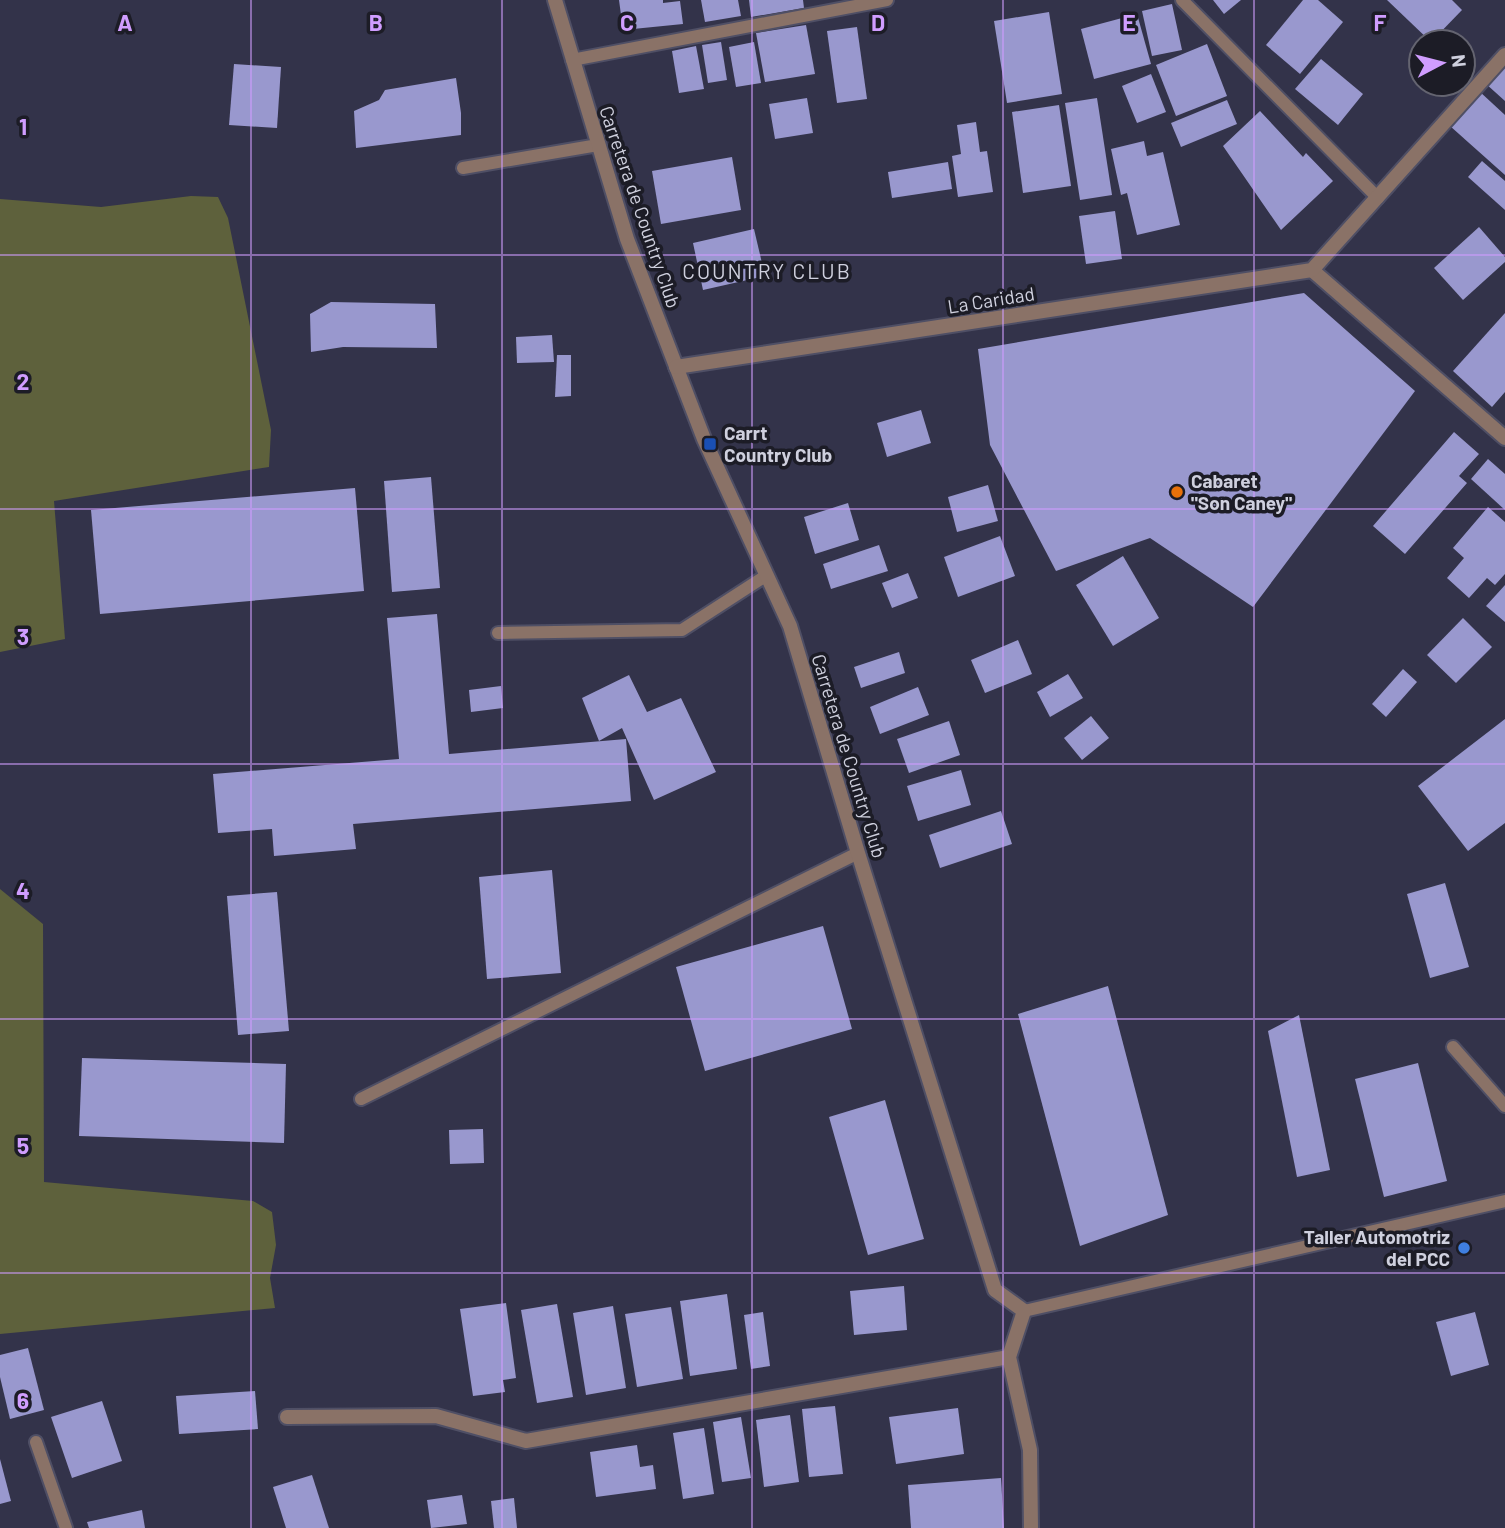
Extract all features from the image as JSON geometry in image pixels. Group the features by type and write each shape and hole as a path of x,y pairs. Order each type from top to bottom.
{"street":[{"name":"Carretera de Country Club","path":"555,0 627,239 704,439 790,626 995,1290 1024,1311"},
{"path":"1505,55 1312,270 1505,438"},
{"name":"La Caridad","path":"676,367 1312,270"},
{"path":"1024,1311 1010,1357 1030,1450 1031,1528"},
{"path":"287,1417 436,1416 526,1441 1010,1357"}],"lane":[{"path":"572,60 887,0"},
{"path":"1182,0 1378,198"},
{"path":"463,168 598,145"},
{"path":"499,633 682,631 767,575"},
{"path":"361,1099 858,853"},
{"path":"1453,1047 1505,1106"},
{"path":"1024,1311 1505,1201"},
{"path":"36,1443 66,1528"}],"green space":[{"path":"191,196 218,197 228,218 271,430 269,467 54,501 65,639 0,652 0,199 101,207"},
{"path":"0,889 43,924 44,1182 253,1201 272,1212 276,1245 270,1278 275,1308 0,1334"}],"building":[{"path":"619,0 663,0 663,3 680,1 683,24 623,30"},
{"path":"701,0 738,0 741,16 705,22"},
{"path":"749,0 803,0 804,8 751,17"},
{"path":"1213,0 1241,0 1224,14"},
{"path":"1303,0 1318,0 1343,22 1300,74 1266,45"},
{"path":"1387,0 1452,0 1462,10 1445,28 1416,28"},
{"path":"1172,4 1182,50 1152,56 1142,11"},
{"path":"1049,12 1062,94 1007,103 994,21"},
{"path":"1137,14 1151,64 1094,79 1081,29"},
{"path":"806,25 815,74 765,82 756,33"},
{"path":"857,27 867,99 837,103 827,31"},
{"path":"721,42 727,80 708,83 702,45"},
{"path":"754,42 761,83 736,87 729,47"},
{"path":"1207,44 1227,96 1176,116 1156,65"},
{"path":"696,46 704,89 679,93 672,51"},
{"path":"1321,59 1363,94 1338,125 1295,89"},
{"path":"1505,61 1505,101 1485,83"},
{"path":"234,64 281,67 277,128 229,125"},
{"path":"1151,74 1166,112 1137,123 1122,86"},
{"path":"456,78 461,135 356,148 354,111 379,100 385,90"},
{"path":"1479,91 1505,115 1505,175 1450,126 1473,98 1477,98"},
{"path":"807,98 813,133 775,139 769,104"},
{"path":"1097,98 1112,195 1080,200 1065,103"},
{"path":"1227,100 1237,124 1181,147 1171,123"},
{"path":"1059,105 1071,186 1023,193 1012,112"},
{"path":"1260,111 1303,157 1306,153 1333,181 1281,230 1223,146"},
{"path":"976,122 980,152 987,151 993,192 958,197 952,156 961,154 957,125"},
{"path":"1144,141 1147,156 1163,152 1180,225 1137,235 1127,193 1121,195 1111,149"},
{"path":"732,157 741,210 661,224 652,171"},
{"path":"1482,161 1505,181 1505,210 1468,177"},
{"path":"948,162 952,189 892,198 888,172"},
{"path":"1115,211 1122,259 1086,264 1079,216"},
{"path":"1479,227 1505,257 1505,262 1463,300 1434,268"},
{"path":"754,229 765,276 703,290 693,243"},
{"name":"Cabaret \"Son Caney\"","path":"1304,293 1415,391 1253,607 1150,538 1056,571 990,445 978,349"},
{"path":"331,302 435,304 437,348 343,347 311,352 310,314"},
{"path":"1505,313 1505,392 1492,407 1453,371"},
{"path":"552,335 554,362 517,363 516,337"},
{"path":"557,355 571,355 571,396 555,397"},
{"path":"921,410 931,443 887,457 877,423"},
{"path":"1454,432 1479,454 1459,476 1467,483 1405,554 1373,526"},
{"path":"1488,459 1505,474 1505,510 1471,479"},
{"path":"431,477 440,588 392,592 384,481"},
{"path":"988,485 998,521 957,532 948,497"},
{"path":"355,488 364,591 100,614 91,510"},
{"path":"848,503 859,540 815,554 804,517"},
{"path":"1488,507 1505,522 1505,574 1495,585 1487,578 1469,598 1447,578 1464,558 1453,548"},
{"path":"1000,536 1015,576 958,597 944,557"},
{"path":"879,545 888,571 831,589 823,564"},
{"path":"1123,556 1159,618 1113,646 1076,585"},
{"path":"908,573 918,598 892,608 882,583"},
{"path":"1505,585 1505,622 1486,606"},
{"path":"437,614 449,754 626,739 631,801 353,824 356,849 274,856 272,829 218,833 213,774 399,759 387,618"},
{"path":"1463,618 1492,647 1456,683 1427,655"},
{"path":"1018,640 1032,674 985,693 971,660"},
{"path":"899,652 905,673 861,688 854,667"},
{"path":"1403,669 1417,682 1386,717 1372,704"},
{"path":"1068,674 1083,698 1050,717 1037,692"},
{"path":"629,675 647,712 681,698 716,772 654,800 622,728 599,741 582,698"},
{"path":"501,686 503,708 471,712 469,690"},
{"path":"918,687 929,715 880,734 870,707"},
{"path":"1091,716 1109,738 1082,760 1064,738"},
{"path":"1505,719 1505,823 1468,851 1418,786"},
{"path":"949,721 960,755 909,773 897,739"},
{"path":"961,770 971,805 918,821 907,786"},
{"path":"1001,811 1012,844 940,868 929,835"},
{"path":"552,870 561,973 487,979 479,877"},
{"path":"1445,883 1469,967 1430,978 1407,894"},
{"path":"277,892 289,1031 238,1035 227,896"},
{"path":"823,926 852,1029 705,1071 676,967"},
{"path":"1108,986 1168,1215 1080,1246 1018,1014"},
{"path":"1299,1015 1330,1170 1297,1177 1268,1031"},
{"path":"82,1058 286,1064 284,1143 79,1136"},
{"path":"1418,1063 1447,1181 1384,1197 1355,1079"},
{"path":"885,1100 924,1239 868,1255 829,1117"},
{"path":"483,1129 484,1163 450,1164 449,1130"},
{"path":"904,1286 907,1330 854,1335 850,1291"},
{"path":"727,1294 737,1369 690,1376 680,1301"},
{"path":"506,1303 516,1378 503,1380 505,1392 473,1396 460,1309"},
{"path":"557,1304 573,1397 537,1403 521,1310"},
{"path":"613,1306 626,1388 586,1395 573,1313"},
{"path":"671,1307 683,1379 637,1387 625,1314"},
{"path":"763,1312 770,1366 751,1369 744,1315"},
{"path":"1475,1312 1489,1365 1451,1376 1436,1322"},
{"path":"28,1348 44,1410 10,1419 0,1377 0,1355"},
{"path":"255,1391 258,1429 179,1434 176,1396"},
{"path":"102,1401 122,1461 72,1478 51,1417"},
{"path":"835,1406 843,1474 809,1477 802,1409"},
{"path":"958,1408 964,1454 896,1464 889,1417"},
{"path":"790,1415 799,1482 764,1487 756,1420"},
{"path":"741,1417 751,1478 722,1482 713,1422"},
{"path":"704,1428 714,1494 683,1499 673,1433"},
{"path":"637,1445 640,1467 653,1465 656,1489 596,1497 590,1452"},
{"path":"0,1459 11,1501 0,1504"},
{"path":"312,1475 329,1528 286,1528 273,1487"},
{"path":"1001,1478 1004,1528 911,1528 908,1485"},
{"path":"462,1495 467,1524 431,1528 427,1500"},
{"path":"514,1498 517,1528 494,1528 491,1501"},
{"path":"142,1510 145,1528 89,1528 87,1522"}],"place":[{"name":"Carrt Country Club","path":"710,444"},
{"name":"Cabaret \"Son Caney\"","path":"1177,492"},
{"name":"Taller Automotriz del PCC","path":"1464,1248"}],"district":[{"name":"COUNTRY CLUB","path":"767,272"}]}
